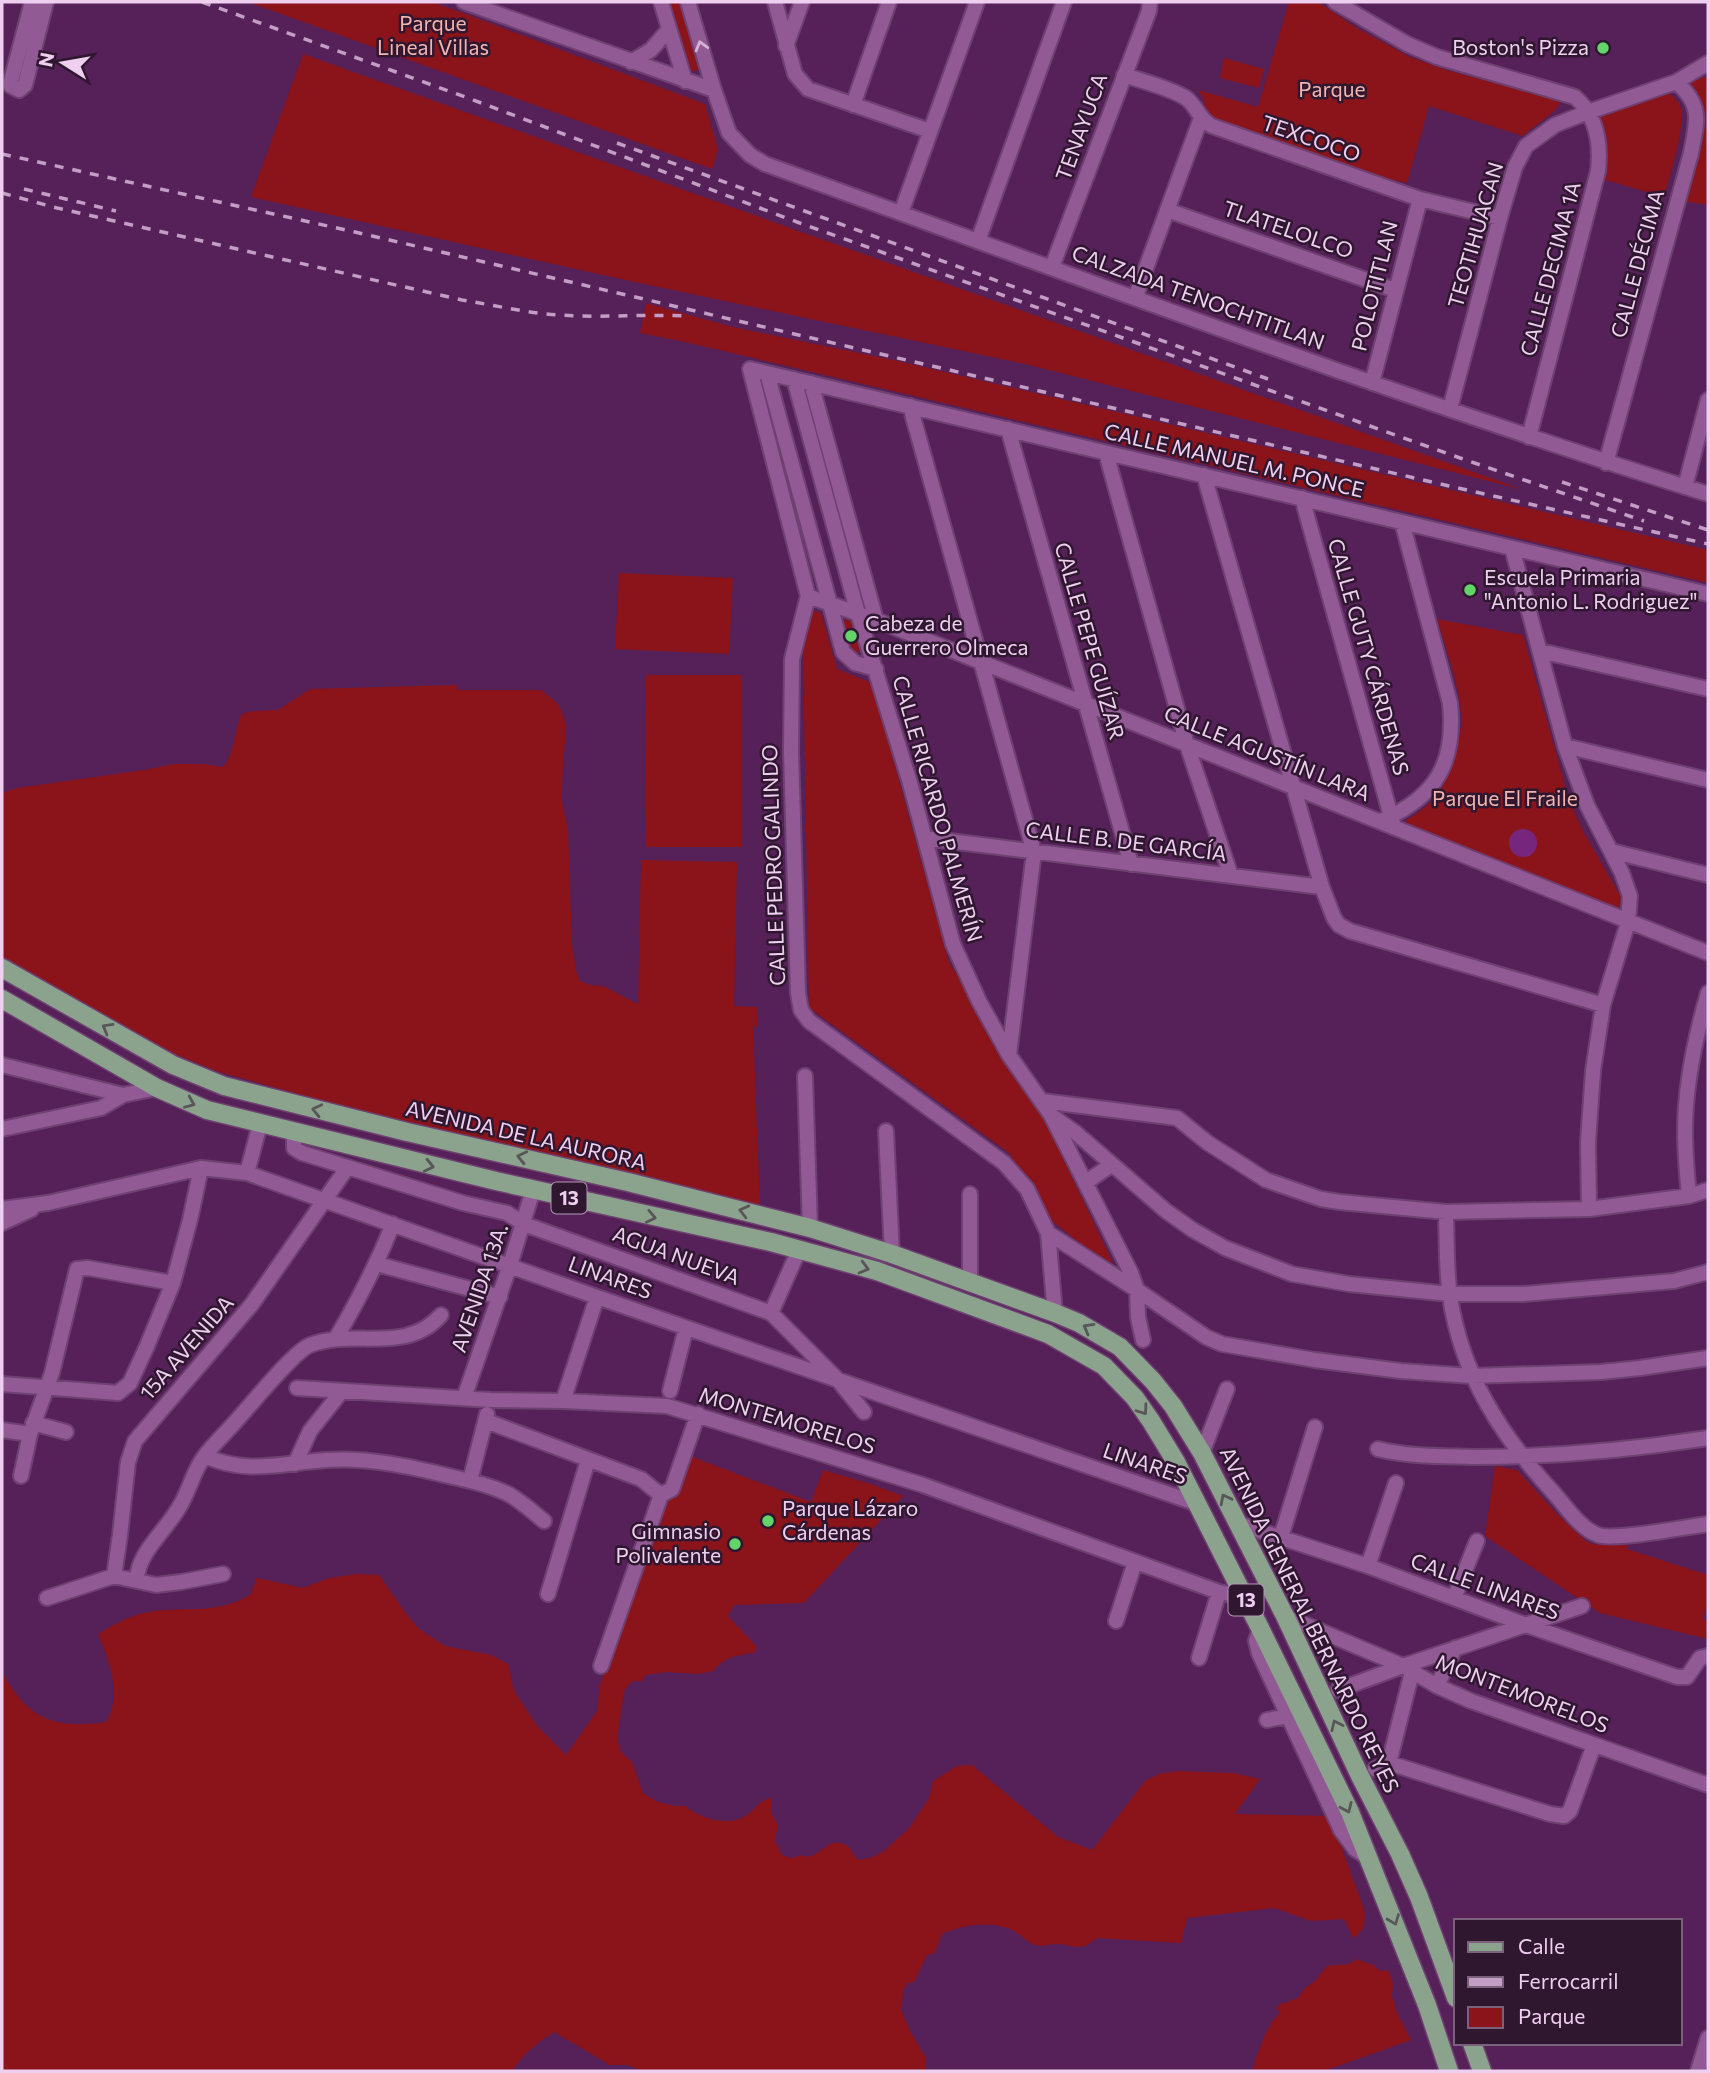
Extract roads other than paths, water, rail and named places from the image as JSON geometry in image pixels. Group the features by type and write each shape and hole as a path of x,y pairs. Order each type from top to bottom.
{"main road":[{"name":"AVENIDA DE LA AURORA","path":"2,968 173,1065 224,1086 810,1227 1055,1312"},
{"name":"13","path":"2,999 157,1088 207,1110 339,1144 799,1250 877,1271 1048,1334 1104,1366 1135,1398 1151,1421 1176,1462 1245,1597 1350,1812 1427,2005 1449,2071"},
{"path":"339,1144 348,1139 353,1130 347,1117"},
{"path":"391,1156 388,1146 391,1138 407,1132"},
{"name":"AVENIDA GENERAL BERNARDO REYES","path":"1055,1312 1108,1339 1129,1354 1164,1393 1202,1453 1285,1616 1408,1873 1454,1991"},
{"path":"1427,2005 1436,2010 1446,2010 1454,2000"},
{"path":"1473,2045 1482,2071"}],"street":[{"path":"464,2 713,90"},
{"path":"661,2 685,81"},
{"name":"CALZADA TENOCHTITLAN","path":"688,2 713,90 729,133 750,155 765,164 1372,383 1606,463 1708,494"},
{"path":"775,2 795,74 808,89 930,131"},
{"path":"786,46 802,2"},
{"path":"853,105 890,2"},
{"path":"901,213 977,2"},
{"path":"978,241 1064,2"},
{"name":"TENAYUCA","path":"1052,267 1150,2"},
{"path":"1335,2 1407,44 1437,57 1569,94 1583,104 1588,112"},
{"path":"29,41 39,3"},
{"path":"631,62 651,50 669,29"},
{"name":"TEOTIHUACAN","path":"1450,409 1500,218 1515,167 1526,146 1555,125 1676,82 1708,63"},
{"name":"TEXCOCO","path":"1124,75 1181,96 1194,105 1200,118 1212,126 1419,199 1500,218"},
{"name":"CALLE DÉCIMA","path":"1606,463 1696,127 1693,100 1676,82"},
{"name":"CALLE DECIMA 1A","path":"1529,437 1598,172 1598,139 1588,112"},
{"path":"1135,298 1200,118"},
{"name":"POLOTITLAN","path":"1372,383 1419,199"},
{"name":"TLATELOLCO","path":"1167,210 1395,290"},
{"name":"CALLE MANUEL M. PONCE","path":"750,369 1708,594"},
{"name":"CALLE PEDRO GALINDO","path":"750,369 808,596 792,659 798,993 802,1010 809,1021 1004,1163 1027,1189 1048,1233"},
{"path":"767,373 829,604 847,657 855,663 876,669"},
{"name":"CALLE RICARDO PALMERÍN","path":"794,379 953,944 1009,1055 1051,1115 1131,1273 1137,1290 1138,1317 1143,1340"},
{"path":"811,383 876,620"},
{"path":"1685,487 1708,400"},
{"path":"909,406 1034,852 1009,1055"},
{"name":"CALLE PEPE GUÍZAR","path":"1008,429 1131,864"},
{"path":"1106,453 1188,745 1231,876"},
{"path":"1204,475 1293,788 1332,914 1344,928 1603,1005"},
{"name":"CALLE GUTY CÁRDENAS","path":"1302,498 1389,822"},
{"path":"1389,822 1416,803 1432,787 1445,760 1451,727 1450,703 1402,522"},
{"path":"1512,548 1565,746 1587,805 1630,896 1628,922 1603,1005 1590,1094 1590,1209"},
{"name":"CALLE AGUSTÍN LARA","path":"808,596 876,620 1293,788 1389,822 1708,953"},
{"path":"1540,651 1708,689"},
{"path":"1565,746 1708,780"},
{"name":"CALLE B. DE GARCÍA","path":"925,838 1322,887"},
{"path":"1611,851 1708,875"},
{"path":"1689,1196 1685,1132 1687,1103 1699,1025 1708,993"},
{"path":"2,1065 123,1095"},
{"path":"805,1076 810,1227"},
{"path":"2,1129 101,1108 123,1095 157,1088"},
{"path":"1042,1101 1177,1118 1208,1143 1266,1180 1340,1202 1446,1212 1590,1209 1689,1196 1708,1190"},
{"path":"1051,1115 1076,1133 1166,1212 1193,1230 1225,1248 1292,1274 1324,1281 1450,1294 1523,1294 1674,1281 1708,1272"},
{"path":"247,1173 260,1124"},
{"path":"886,1131 892,1254"},
{"name":"AGUA NUEVA","path":"294,1133 295,1150 463,1203 507,1213 524,1224 771,1313 838,1380 864,1412"},
{"path":"1085,1182 1111,1165"},
{"path":"2,1384 118,1393 130,1383 173,1283 201,1168"},
{"name":"LINARES","path":"2,1209 48,1203 201,1168 247,1173 1195,1503"},
{"name":"15A AVENIDA","path":"114,1576 128,1462 135,1441 246,1312 347,1168"},
{"name":"AVENIDA 13A.","path":"464,1398 524,1224 533,1190"},
{"path":"970,1194 970,1281"},
{"path":"2,1223 48,1203"},
{"path":"1446,1212 1450,1294 1455,1324 1472,1377 1495,1419 1521,1457 1584,1526 1597,1535 1607,1537 1708,1524"},
{"path":"336,1338 360,1299 393,1224"},
{"path":"1048,1233 1206,1337 1222,1344 1315,1360 1472,1377 1601,1372 1708,1358"},
{"path":"1048,1233 1055,1312"},
{"path":"771,1313 799,1250"},
{"path":"377,1264 499,1297"},
{"path":"21,1476 31,1429 48,1387 77,1269 88,1268 173,1283"},
{"path":"563,1401 597,1297"},
{"path":"138,1572 143,1557 179,1508 190,1480 205,1456 303,1348 336,1338 405,1336 430,1327 441,1315"},
{"path":"670,1391 686,1328"},
{"name":"MONTEMORELOS","path":"297,1388 491,1400 667,1406 923,1485 1219,1592 1245,1597"},
{"path":"1202,1453 1227,1389"},
{"path":"295,1464 310,1431 342,1391"},
{"path":"470,1481 491,1400"},
{"path":"601,1666 661,1496 671,1489 698,1414"},
{"path":"486,1421 641,1479 661,1496"},
{"path":"1281,1537 1315,1427"},
{"path":"2,1430 66,1432"},
{"path":"1378,1450 1418,1456 1521,1457 1581,1454 1708,1438"},
{"path":"205,1456 223,1464 248,1467 327,1460 362,1460 428,1471 509,1494 544,1521"},
{"path":"548,1594 588,1460"},
{"path":"1368,1566 1396,1483"},
{"name":"CALLE LINARES","path":"1239,1524 1368,1566 1526,1625 1677,1677 1687,1677 1700,1658 1708,1656"},
{"path":"1454,1598 1477,1541"},
{"path":"1116,1621 1136,1562"},
{"path":"47,1598 114,1576 156,1585 223,1574"},
{"path":"1199,1658 1219,1592"},
{"path":"1338,1690 1408,1669 1455,1648 1581,1606"},
{"name":"MONTEMORELOS","path":"1285,1616 1408,1669 1471,1701 1708,1785"},
{"path":"1260,1628 1257,1647 1341,1830 1355,1849 1367,1857"},
{"path":"1437,1686 1455,1648"},
{"path":"1389,1763 1408,1669"},
{"path":"1267,1720 1288,1716"},
{"path":"1375,1769 1389,1763 1550,1814 1566,1816 1594,1745"},
{"path":"1698,2071 1708,2038"}],"railway":[{"path":"202,2 468,98 797,222 1644,521"},
{"path":"617,143 1268,379"},
{"path":"2,154 355,232 1708,544"},
{"path":"24,189 116,211"},
{"path":"2,193 57,208 462,300 522,311 590,316 685,316"},
{"path":"1562,482 1708,530"}],"place":[{"name":"Boston's Pizza","path":"1603,48"},
{"name":"Escuela Primaria \"Antonio L. Rodriguez\"","path":"1470,590"},
{"name":"Cabeza de Guerrero Olmeca","path":"851,636"},
{"name":"Parque Lázaro Cárdenas","path":"768,1521"},
{"name":"Gimnasio Polivalente","path":"735,1544"}],"park label":[{"name":"Parque Lineal Villas","path":"433,36"},
{"name":"Parque","path":"1332,90"},
{"name":"Parque El Fraile","path":"1505,799"}]}
